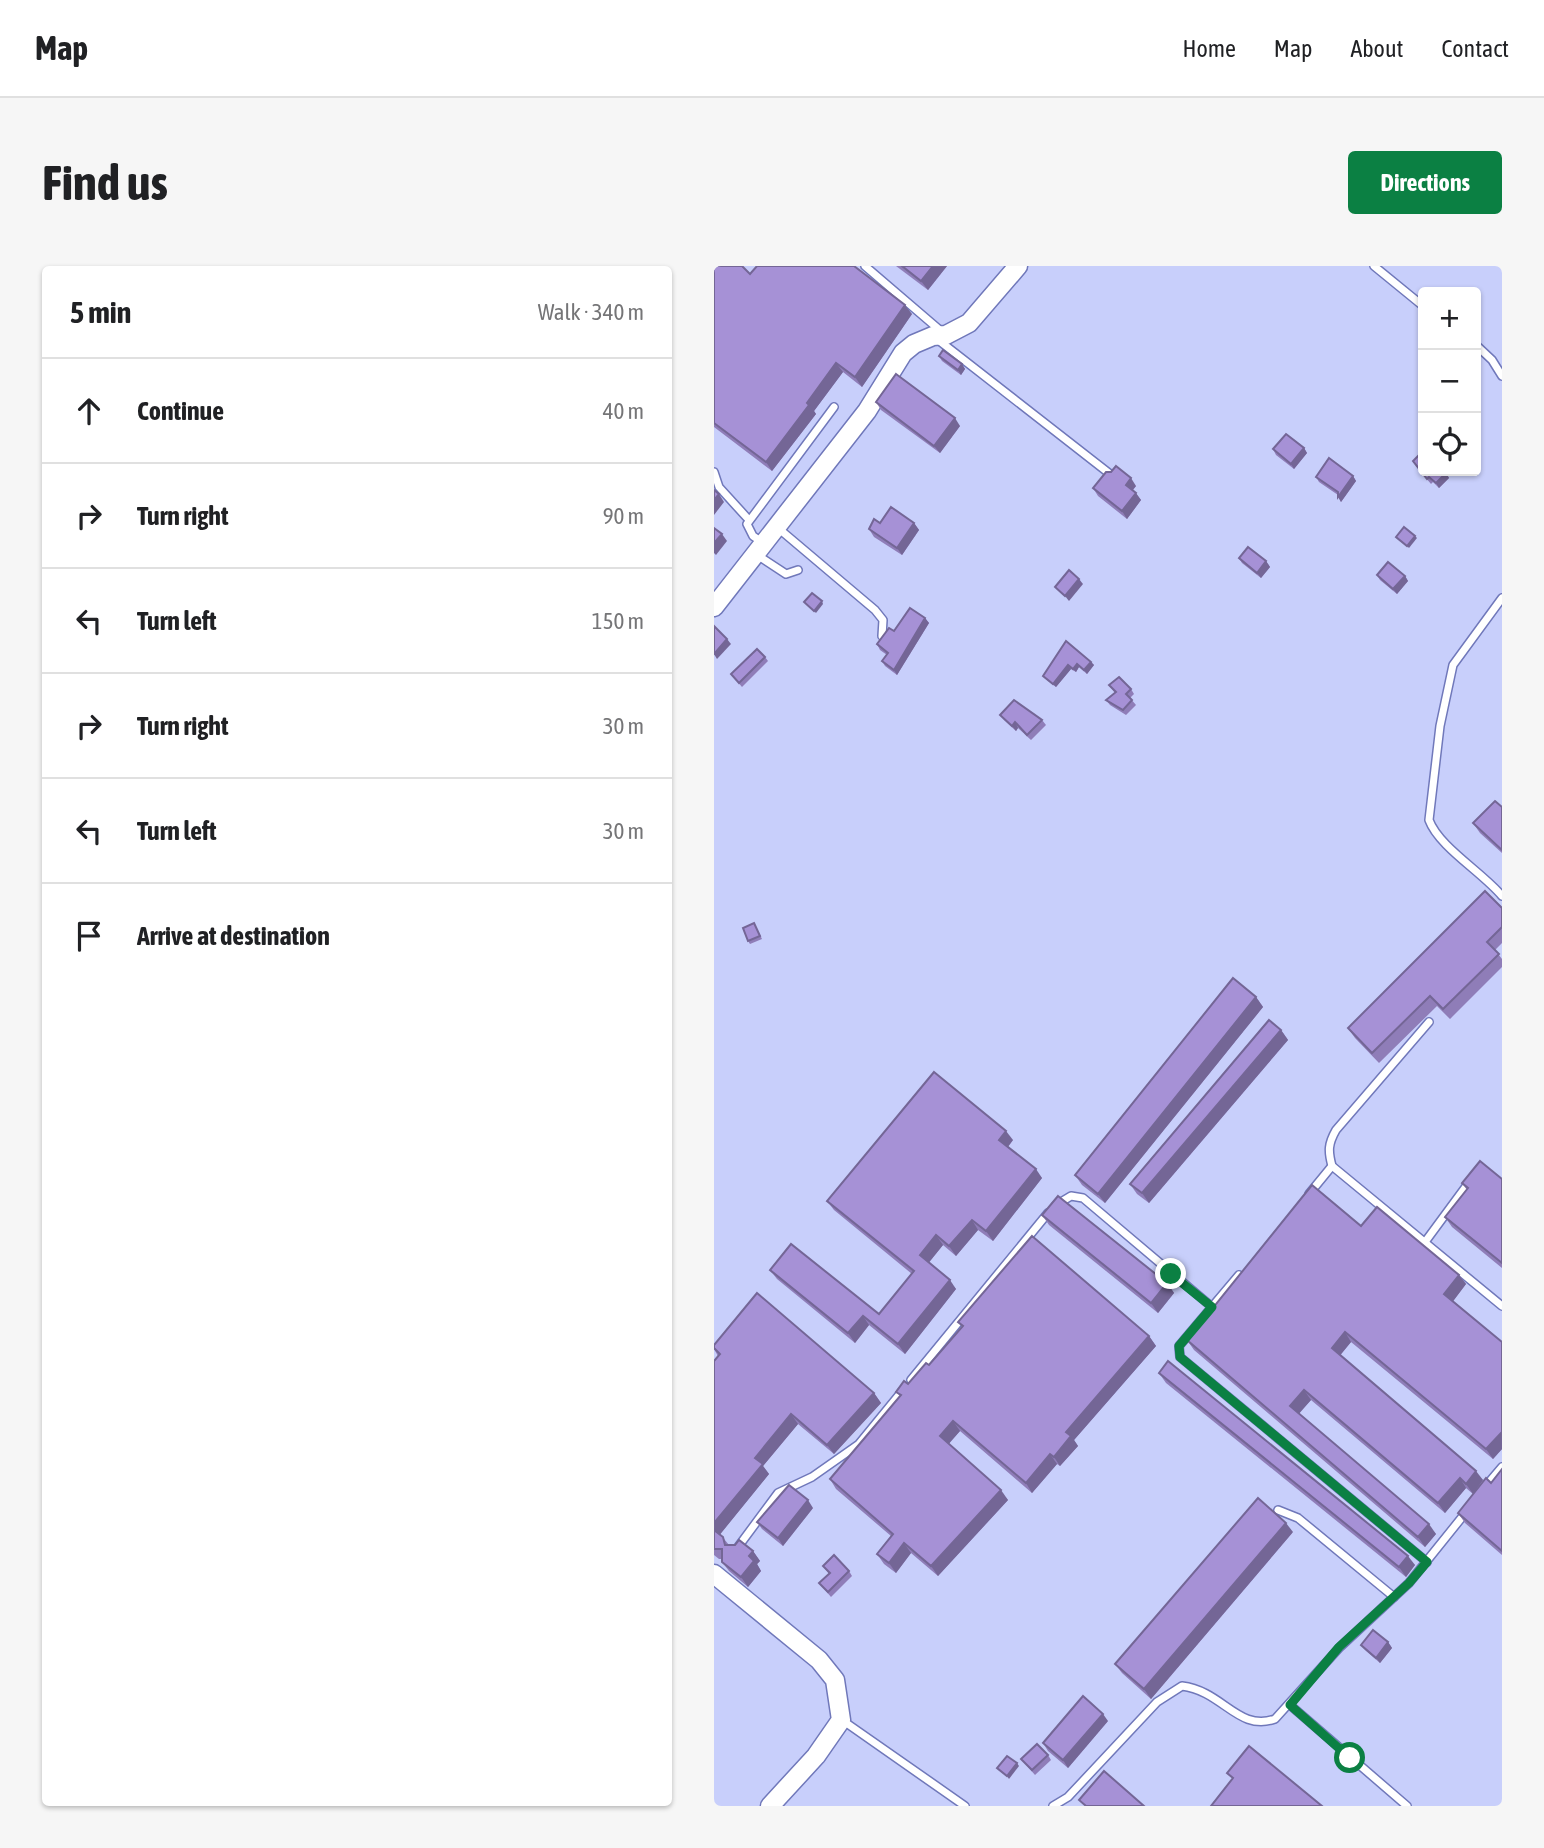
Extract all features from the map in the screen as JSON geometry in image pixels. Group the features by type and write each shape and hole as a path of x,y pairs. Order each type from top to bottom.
{"street":[{"path":"714,607 867,411 903,353 980,313 1017,266"},
{"path":"716,1573 819,1660 835,1680 841,1720 816,1756 770,1806"}],"lane":[{"path":"865,266 940,336 1110,474"},
{"path":"1374,266 1418,302"},
{"path":"1481,350 1492,360 1502,376"},
{"path":"798,570 786,574 761,550 747,529 749,520 834,407"},
{"path":"714,472 719,487 749,520"},
{"path":"778,528 875,610 883,620 882,636"},
{"path":"1502,598 1453,665 1440,726 1429,820 1433,832 1444,844 1488,879 1502,896"},
{"path":"1429,1022 1336,1130 1328,1144 1332,1166 1502,1306"},
{"path":"1307,1196 1332,1166"},
{"path":"1425,1242 1475,1174"},
{"path":"736,1550 779,1493 812,1478 859,1444 980,1293 1041,1220 1063,1199 1072,1196 1083,1198 1212,1307"},
{"path":"1246,1267 1179,1346 1180,1357 1427,1562"},
{"path":"1053,1806 1068,1797 1157,1702 1182,1686 1207,1691 1248,1721 1260,1724 1275,1719 1339,1647 1394,1597 1427,1562 1502,1467"},
{"path":"1278,1510 1298,1518 1394,1597"},
{"path":"1290,1705 1407,1806"},
{"path":"841,1720 965,1806"}],"building":[{"path":"714,266 742,266 750,274 757,266 854,266 905,305 855,377 836,363 807,403 809,405 766,462 714,423"},
{"path":"902,266 933,266 921,281"},
{"path":"943,350 962,364 958,370 939,356"},
{"path":"896,374 955,418 934,446 876,402"},
{"path":"1286,434 1304,448 1291,464 1273,449"},
{"path":"1329,458 1353,476 1338,497 1338,492 1316,477"},
{"path":"1116,466 1131,478 1126,485 1136,493 1122,511 1093,488 1106,472 1111,472"},
{"path":"1425,476 1443,476 1436,483 1429,477 1427,479"},
{"path":"891,507 914,523 897,548 869,529 874,519 880,523"},
{"path":"1404,527 1415,536 1407,546 1396,537"},
{"path":"714,528 722,534 714,543"},
{"path":"1248,547 1266,561 1257,573 1239,558"},
{"path":"1388,562 1405,576 1393,589 1377,575"},
{"path":"1069,570 1079,579 1065,596 1055,587"},
{"path":"812,593 822,601 814,611 804,602"},
{"path":"910,608 925,618 894,670 882,661 888,653 877,644 889,628 894,631"},
{"path":"714,626 727,639 714,654"},
{"path":"1066,641 1091,662 1084,670 1077,664 1073,669 1068,665 1053,684 1043,676"},
{"path":"757,649 765,657 739,683 731,674"},
{"path":"1119,677 1131,689 1126,694 1132,700 1123,710 1106,700 1116,692 1109,685"},
{"path":"1014,700 1042,720 1027,735 1015,722 1012,726 1000,715"},
{"path":"1495,801 1502,807 1502,850 1473,823"},
{"path":"1485,891 1502,908 1502,927 1487,942 1499,954 1443,1009 1430,996 1372,1053 1348,1028"},
{"path":"754,923 760,936 748,941 743,928"},
{"path":"1233,978 1256,997 1098,1194 1075,1175"},
{"path":"1269,1020 1281,1030 1142,1193 1130,1184"},
{"path":"934,1072 1006,1131 999,1140 1036,1169 986,1231 972,1220 949,1246 936,1235 920,1255 950,1280 898,1344 863,1316 848,1333 770,1270 791,1244 879,1314 914,1271 827,1201"},
{"path":"1480,1161 1502,1179 1502,1263 1445,1217 1468,1188 1462,1183"},
{"path":"1312,1185 1361,1226 1377,1207 1459,1275 1444,1294 1502,1342 1502,1432 1486,1449 1345,1332 1332,1348 1476,1471 1466,1484 1460,1478 1438,1503 1304,1390 1290,1406 1429,1524 1418,1537 1187,1340"},
{"path":"1058,1196 1167,1283 1151,1303 1042,1215"},
{"path":"1032,1236 1149,1336 1066,1432 1071,1436 1054,1457 1050,1454 1026,1483 953,1421 940,1436 1001,1490 931,1566 904,1543 889,1563 877,1554 893,1534 830,1479 901,1395 896,1392 904,1381 908,1384 926,1363 929,1365 963,1326 958,1322"},
{"path":"757,1293 874,1393 827,1445 791,1414 755,1458 763,1464 714,1523 714,1361 720,1354 714,1345"},
{"path":"1168,1361 1408,1556 1399,1567 1159,1373"},
{"path":"1502,1469 1502,1551 1458,1513 1486,1478 1491,1483"},
{"path":"789,1485 808,1500 778,1538 757,1522"},
{"path":"1258,1498 1286,1523 1144,1689 1115,1664"},
{"path":"714,1530 723,1537 725,1545 735,1545 739,1540 753,1551 749,1556 754,1561 741,1577 722,1562 722,1549 714,1549"},
{"path":"834,1555 849,1571 828,1592 819,1583 830,1573 823,1566"},
{"path":"1373,1630 1388,1642 1376,1658 1361,1645"},
{"path":"1083,1696 1103,1714 1063,1760 1043,1743"},
{"path":"1037,1744 1048,1755 1032,1770 1021,1759"},
{"path":"1249,1746 1322,1806 1211,1806 1233,1778 1227,1773"},
{"path":"1007,1756 1017,1763 1007,1776 997,1768"},
{"path":"1104,1771 1144,1806 1086,1806 1079,1800"}],"route":[{"path":"1171,1274 1212,1307 1179,1346 1180,1357 1427,1562 1409,1583 1339,1647 1290,1705 1350,1758"}]}
